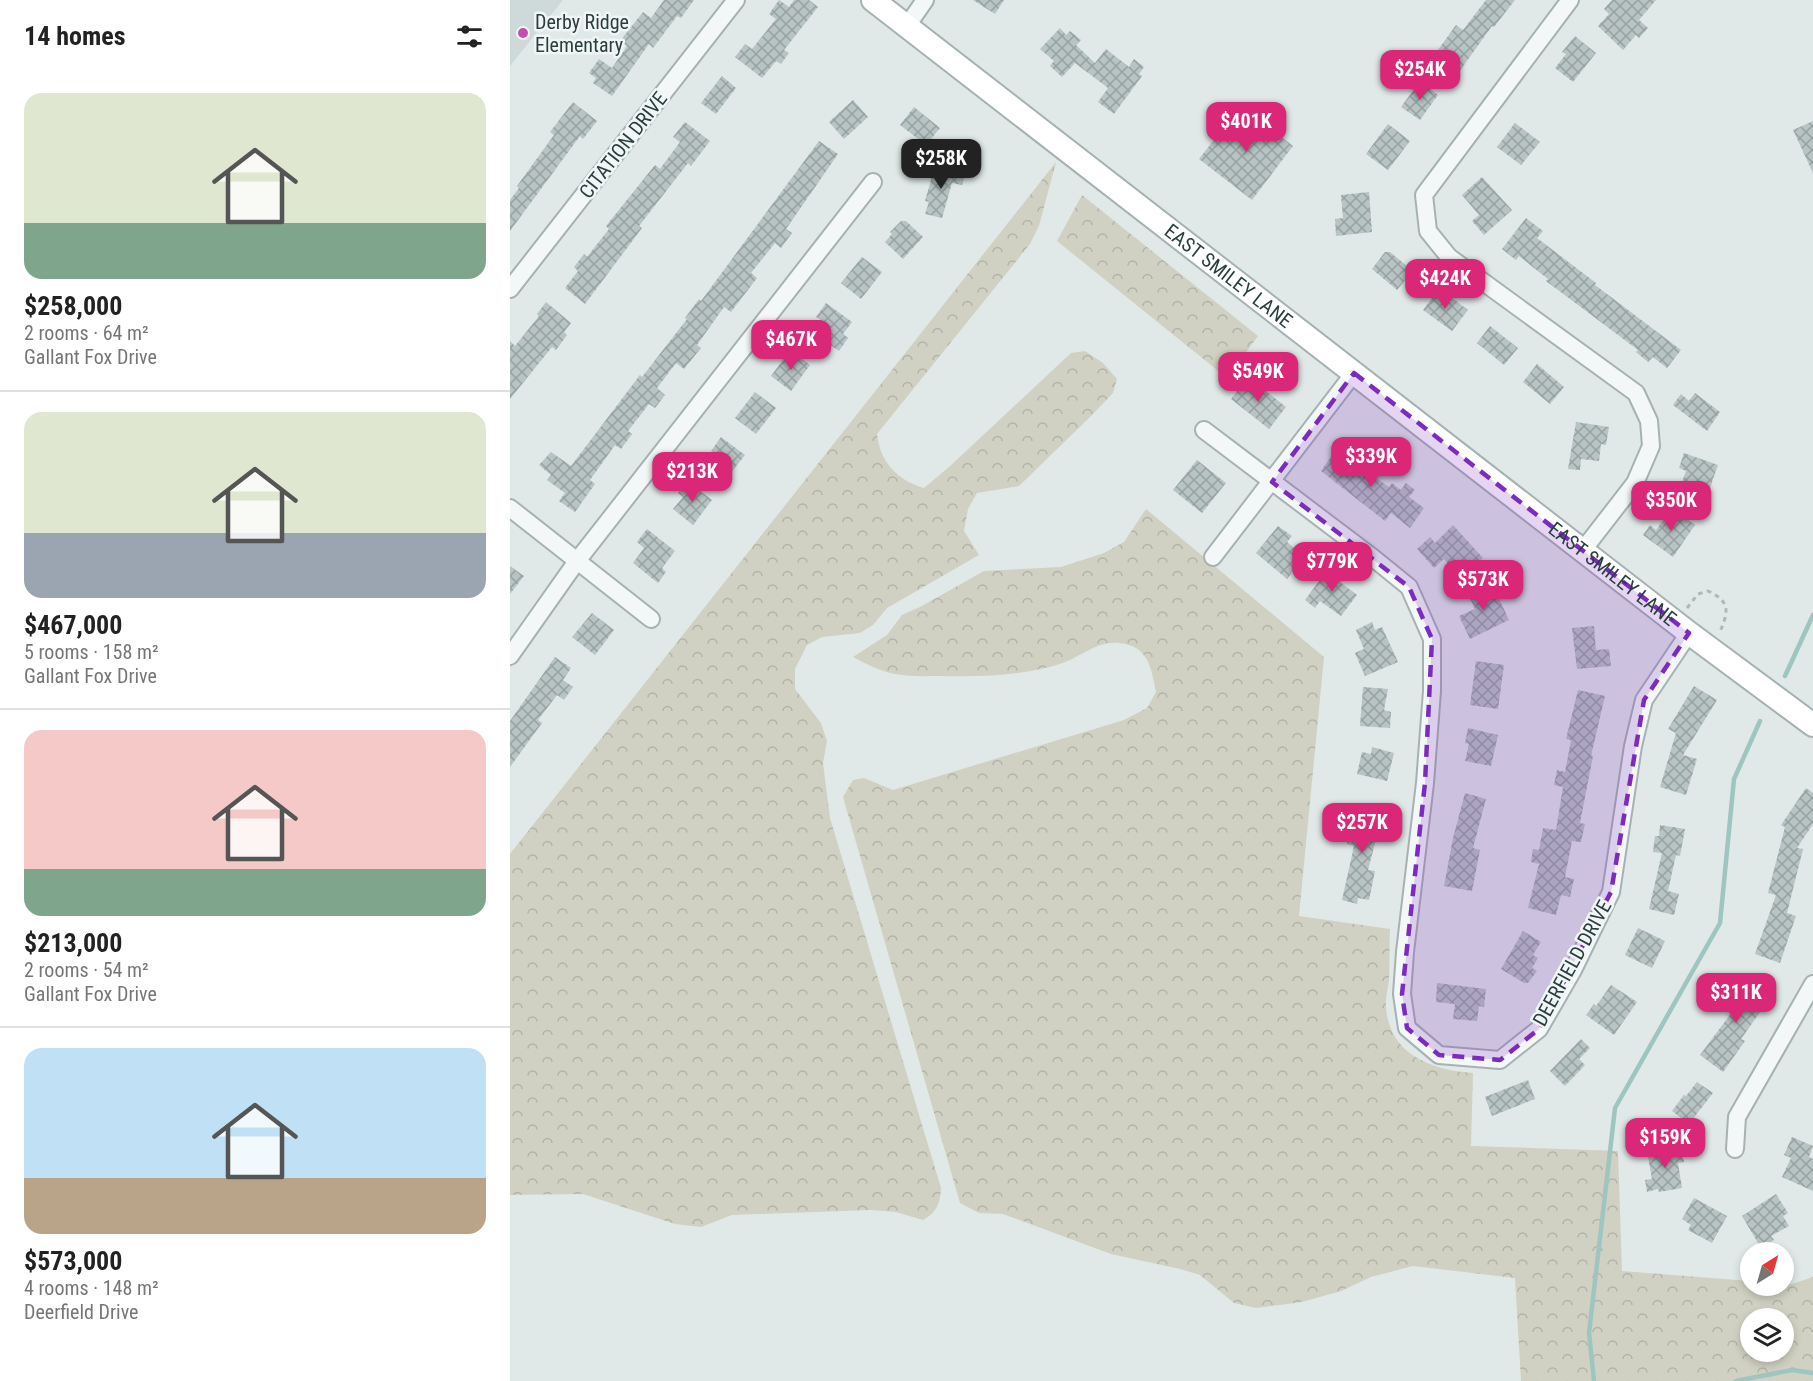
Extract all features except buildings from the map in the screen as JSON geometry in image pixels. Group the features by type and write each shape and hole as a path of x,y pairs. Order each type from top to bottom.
{"street":[{"name":"CITATION DRIVE","path":"510,290 736,0"},
{"name":"EAST SMILEY LANE","path":"873,0 1689,633 1813,725"},
{"path":"907,26 925,0"},
{"path":"1570,0 1424,195 1428,231 1449,257 1636,393 1649,421 1651,446 1635,483 1583,550"},
{"path":"510,656 577,561 873,182"},
{"path":"1214,557 1354,373"},
{"name":"DEERFIELD DRIVE","path":"1204,430 1409,587 1432,639 1432,691 1425,783 1402,994 1407,1028 1438,1055 1500,1060 1539,1029 1573,970 1611,892 1633,746 1644,700 1689,633"},
{"path":"510,508 651,619"},
{"path":"1735,1149 1737,1117 1808,1008 1813,984"}],"path":[{"path":"1686,610 1698,594 1708,591 1716,594 1727,608 1719,634"}],"highlighted area":[{"path":"1354,373 1689,633 1644,700 1611,892 1539,1029 1500,1060 1439,1055 1407,1028 1402,994 1425,783 1432,639 1409,587 1272,482"}],"shaded area":[{"name":"Derby Ridge Elementary","path":"510,0 563,0 510,66"}],"green space":[{"path":"1056,162 1039,226 1030,244 877,434 879,444 886,461 898,475 924,488 1071,353 1085,351 1103,363 1117,379 1113,393 1019,486 977,493 968,509 964,531 979,555 887,608 873,625 860,633 822,637 807,645 795,669 795,689 821,723 827,741 823,763 830,818 941,1188 937,1207 923,1220 896,1212 870,1210 732,1215 701,1227 675,1224 583,1194 510,1195 510,854"},
{"path":"1082,195 1258,336 1227,378 1057,241"},
{"path":"1146,509 1324,657 1299,916 1390,929 1389,980 1386,998 1389,1024 1404,1048 1416,1057 1443,1068 1473,1073 1471,1146 1618,1151 1622,1271 1740,1280 1740,1296 1794,1296 1794,1283 1813,1277 1813,1381 1521,1381 1515,1278 1413,1266 1371,1277 1341,1291 1302,1302 1256,1308 1234,1303 1200,1275 1111,1254 1003,1214 979,1213 960,1203 843,797 853,780 864,778 893,790 1124,720 1147,708 1156,692 1150,667 1143,653 1129,645 1119,643 1104,644 1063,663 1033,671 987,676 901,675 889,673 853,657 887,635 902,615 984,571 1061,567 1104,553 1124,542"}],"waterway":[{"path":"1785,676 1813,615"},
{"path":"1594,1381 1589,1333 1615,1108 1720,923 1734,779 1760,721"},
{"path":"1736,1381 1792,1370 1813,1373"}],"place":[{"name":"Derby Ridge Elementary","path":"523,33"}]}
